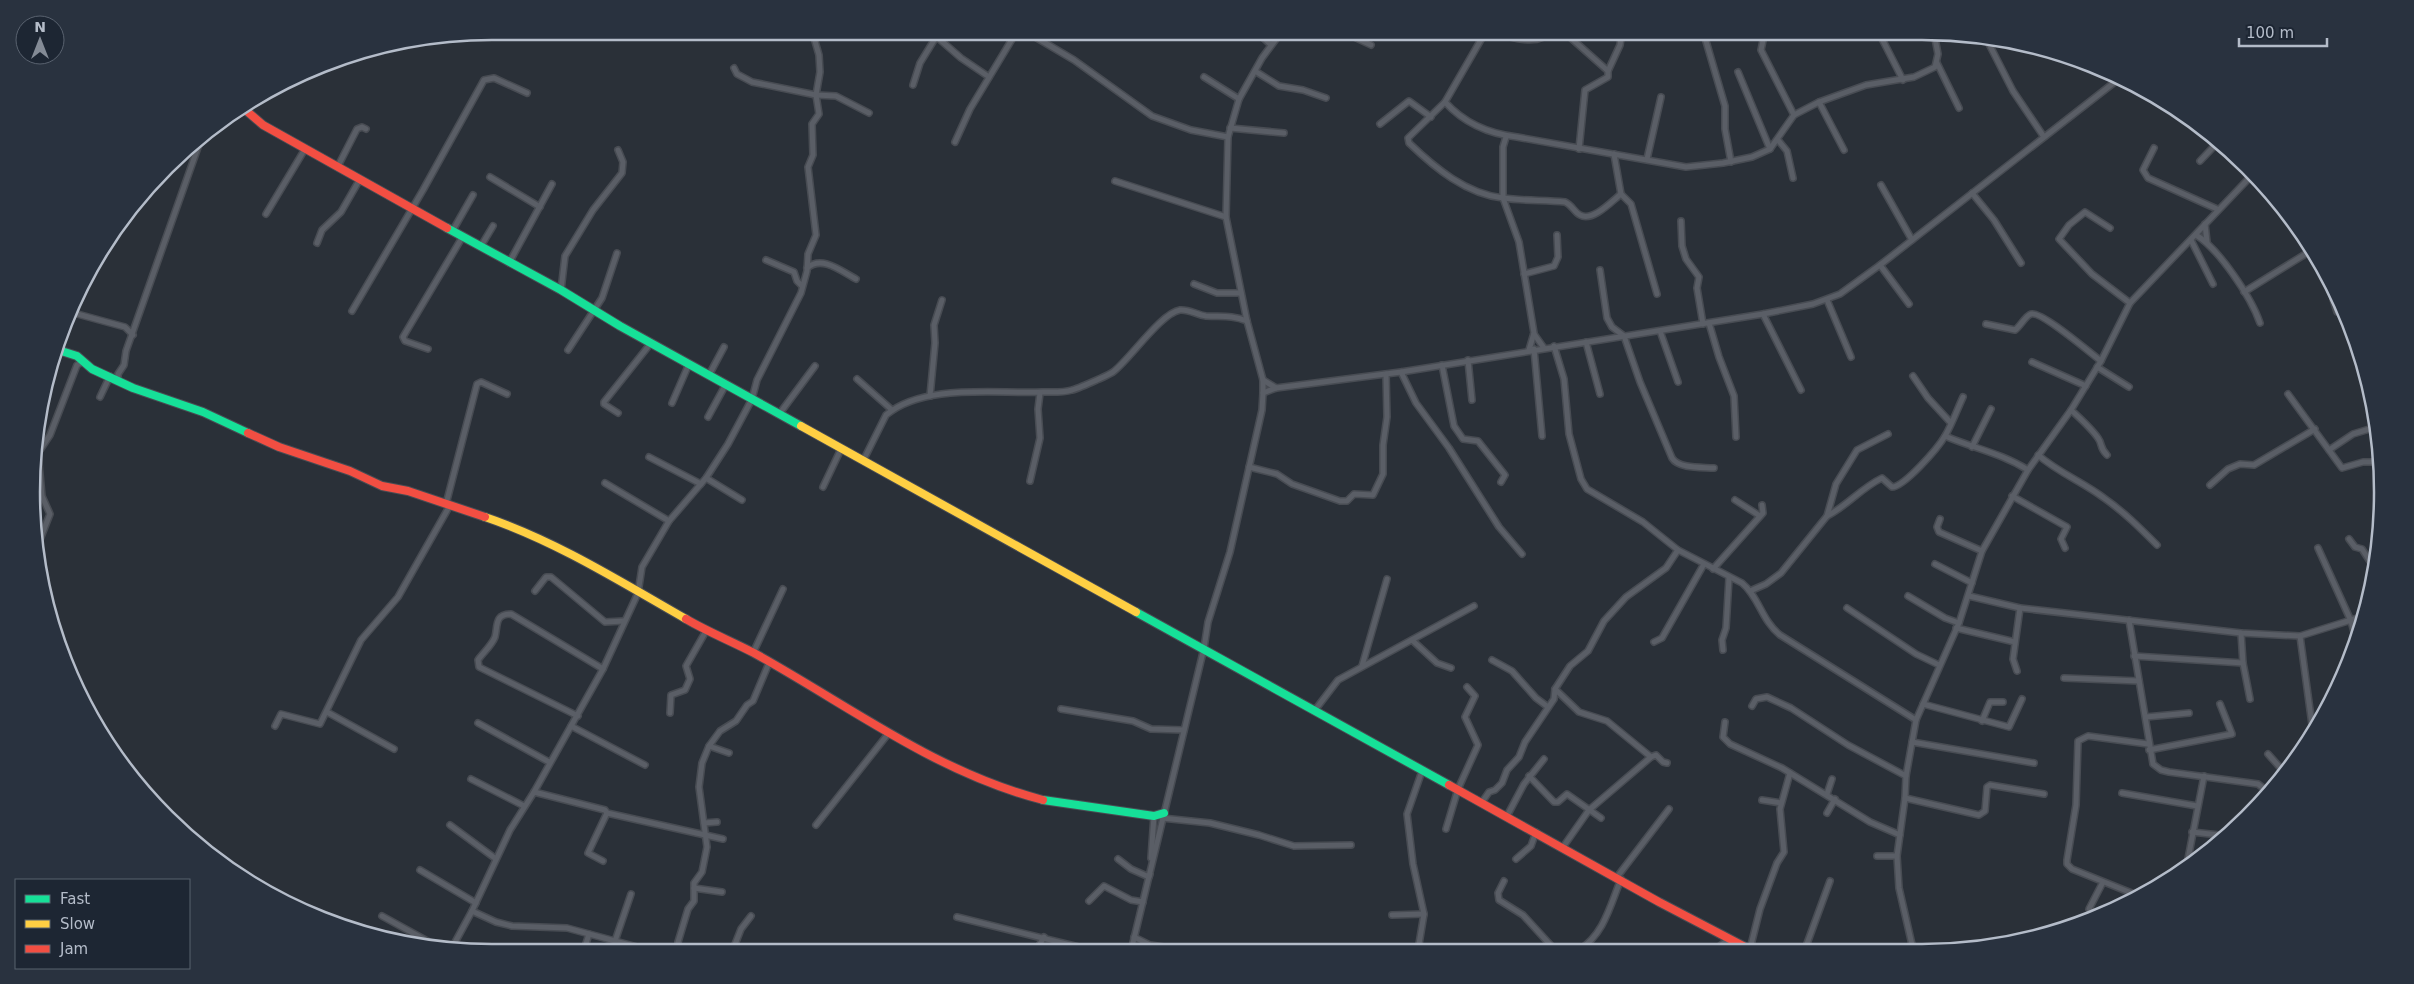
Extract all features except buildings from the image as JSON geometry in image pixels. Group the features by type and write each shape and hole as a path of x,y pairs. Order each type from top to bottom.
{"street":[{"path":"455,942 524,806 578,716 603,669 638,593 642,567 669,521 706,478 752,399 757,380 802,286 807,268 808,254 816,235 808,164 814,154 812,124 819,114 816,95 819,66 814,40"},
{"path":"913,84 920,64 934,40"},
{"path":"940,40 960,58 989,77"},
{"path":"954,142 970,109 1012,40"},
{"path":"1040,40 1074,60 1152,116 1190,130 1228,137"},
{"path":"1265,40 1270,45"},
{"path":"1132,944 1149,878 1160,816 1184,730 1204,648 1208,622 1230,552 1262,410 1263,380 1244,308 1226,217 1228,137 1239,99 1274,40"},
{"path":"1360,40 1371,45"},
{"path":"1481,40 1445,102 1408,138 1408,143 1431,164 1457,181 1483,194 1503,198 1565,202 1571,205 1579,215 1586,216 1604,208 1621,194"},
{"path":"1573,40 1608,71"},
{"path":"1580,148 1585,90 1608,77 1608,71 1620,46 1621,40"},
{"path":"1706,40 1725,106 1725,129 1731,162"},
{"path":"1763,40 1761,50 1794,115"},
{"path":"1883,40 1903,80"},
{"path":"1936,40 1937,64 1959,108"},
{"path":"1990,46 2013,91 2044,137"},
{"path":"1445,102 1459,117 1506,137 1517,137 1686,167 1731,162 1752,157 1770,149 1794,115 1819,102 1866,85 1903,80 1921,74 1937,64"},
{"path":"734,68 737,74 752,82 816,95 836,96 869,113"},
{"path":"1255,72 1286,89 1303,90 1326,98"},
{"path":"1738,72 1770,149"},
{"path":"1204,77 1239,99"},
{"path":"352,311 411,207 423,190 484,80 494,78 527,94"},
{"path":"1263,393 1276,388 1401,372 1763,314 1828,300 1840,294 1880,265 2114,83"},
{"path":"1647,159 1661,97"},
{"path":"1380,124 1409,101 1431,117"},
{"path":"1819,102 1844,150"},
{"path":"248,112 263,125 509,263 561,290 651,343 1204,648 1422,771 1482,802 1739,944"},
{"path":"338,166 357,129 362,127 366,129"},
{"path":"1230,128 1284,133"},
{"path":"1506,137 1503,147 1503,198 1517,233 1534,333 1531,350 1542,436"},
{"path":"1778,140 1787,151 1793,178"},
{"path":"2200,161 2213,146"},
{"path":"2154,148 2143,170 2148,178 2217,209"},
{"path":"118,377 124,365 197,149"},
{"path":"266,214 305,149"},
{"path":"561,290 565,256 593,210 622,173 623,162 618,150"},
{"path":"1614,154 1621,194 1631,204 1657,294"},
{"path":"490,177 540,207"},
{"path":"1912,944 1899,888 1897,856 1906,776 1912,742 1916,720 1969,596 1982,551 2028,470 2071,410 2098,367 2130,303 2248,178"},
{"path":"317,243 322,230 341,212 360,179"},
{"path":"1115,181 1226,217"},
{"path":"509,263 552,184"},
{"path":"1881,185 1912,240"},
{"path":"1972,193 1994,220 2022,264"},
{"path":"453,230 474,194"},
{"path":"2110,228 2085,212 2069,225 2059,239 2092,274 2130,303"},
{"path":"1681,221 1686,259 1699,277 1697,288 1706,323 1734,396 1736,437"},
{"path":"2205,224 2207,242"},
{"path":"481,246 493,226"},
{"path":"1524,274 1554,266 1558,257 1558,235"},
{"path":"2196,235 2207,242 2244,292 2255,309 2260,323"},
{"path":"428,349 405,341 403,337 463,236"},
{"path":"2191,240 2213,284"},
{"path":"568,350 602,298 617,253"},
{"path":"2244,292 2306,254"},
{"path":"766,260 794,272 797,281 802,286"},
{"path":"807,268 820,262 856,279"},
{"path":"1880,265 1910,304"},
{"path":"1600,270 1607,318 1612,327 1624,336 1640,382 1674,461 1684,465 1714,468"},
{"path":"1194,284 1217,293 1241,293"},
{"path":"930,396 935,343 934,325 942,300"},
{"path":"1828,300 1851,357"},
{"path":"1233,315 1244,308"},
{"path":"863,461 883,420 892,410 930,396 967,392 1072,390 1108,375 1125,361 1147,336 1177,311 1182,310 1213,316 1233,315 1247,321"},
{"path":"77,314 125,327 133,335"},
{"path":"1763,314 1801,390"},
{"path":"1986,324 2015,330 2030,314 2034,314 2045,318 2101,361"},
{"path":"125,327 137,323"},
{"path":"1660,330 1678,382"},
{"path":"1534,333 1544,348"},
{"path":"1586,342 1600,394"},
{"path":"618,413 604,402 651,343"},
{"path":"1554,346 1564,379 1569,434 1584,484 1590,492 1643,522 1678,550 1729,578 1742,583 1750,592 1766,622 1780,635 1916,720"},
{"path":"709,375 724,347"},
{"path":"63,351 77,356 92,369 109,376 118,377 133,388 203,412 279,447 350,471 382,486 398,488 520,529 706,631 753,654 888,734 964,774 1030,798 1057,804 1160,816 1217,825 1294,846 1351,845"},
{"path":"1468,360 1472,400"},
{"path":"43,446 50,435 77,365 83,362"},
{"path":"2032,362 2086,386"},
{"path":"672,402 689,364"},
{"path":"1442,365 1454,426 1463,439 1478,441 1505,475 1501,482"},
{"path":"780,413 815,366"},
{"path":"2098,367 2129,387"},
{"path":"1401,372 1416,403 1450,448 1499,528 1522,554"},
{"path":"1250,467 1277,474 1292,484 1340,501 1347,501 1354,494 1373,495 1383,474 1383,445 1387,417 1386,374"},
{"path":"100,397 109,376"},
{"path":"1914,376 1928,398 1951,423"},
{"path":"857,379 892,410"},
{"path":"1263,380 1276,388"},
{"path":"274,726 281,714 318,725 327,712 361,640 398,598 447,505 477,384 481,382 507,394"},
{"path":"708,417 726,384"},
{"path":"1030,481 1040,438 1038,409 1040,392"},
{"path":"2288,394 2344,469 2363,462 2373,462"},
{"path":"1750,592 1766,584 1781,573 1827,516 1882,478 1892,487 1899,486 1924,462 1945,436 1963,397"},
{"path":"1972,447 1991,409"},
{"path":"2071,410 2089,427 2098,438 2100,449 2107,454"},
{"path":"2210,484 2228,469 2240,464 2254,465 2315,429"},
{"path":"2329,450 2353,434 2369,430"},
{"path":"1827,516 1836,484 1858,450 1888,434"},
{"path":"1945,436 1972,447 1996,453 2028,470"},
{"path":"824,487 842,449"},
{"path":"2038,455 2063,475 2103,497 2132,520 2157,545"},
{"path":"649,457 701,484"},
{"path":"706,478 742,500"},
{"path":"40,479 42,496 50,514 42,534"},
{"path":"605,483 669,521"},
{"path":"2012,496 2067,527 2062,539 2065,548"},
{"path":"1736,500 1760,516"},
{"path":"1713,569 1760,516 1762,505"},
{"path":"1940,519 1937,527 1939,532 1982,551"},
{"path":"2348,539 2355,547 2362,549 2369,559"},
{"path":"2318,548 2353,628"},
{"path":"1482,802 1489,792 1500,787 1507,770 1519,757 1525,742 1554,698 1555,689 1570,666 1588,651 1604,621 1626,598 1666,568 1678,550"},
{"path":"1654,642 1662,638 1704,564"},
{"path":"1935,564 1972,582"},
{"path":"535,591 546,577 551,577 606,622 624,620"},
{"path":"1723,650 1722,640 1726,628 1729,578"},
{"path":"1362,666 1387,579"},
{"path":"753,654 783,589"},
{"path":"1908,596 1957,625 2015,642"},
{"path":"1969,596 2020,608 2241,633 2300,636 2356,619"},
{"path":"1315,710 1338,680 1474,606"},
{"path":"1848,608 1916,654 1939,665"},
{"path":"2016,670 2013,659 2020,608"},
{"path":"578,716 479,667 478,660 494,637 495,624 501,617 511,614 603,669"},
{"path":"2129,620 2153,764 2161,770 2258,784 2263,788"},
{"path":"670,714 671,695 685,690 690,679 686,666 706,631"},
{"path":"2241,633 2243,663 2250,699"},
{"path":"2300,636 2311,721"},
{"path":"1412,640 1437,662 1451,668"},
{"path":"2134,656 2243,663"},
{"path":"1492,660 1512,671 1536,698 1548,707"},
{"path":"678,944 685,917 695,897 695,880 704,865 706,847 699,787 702,763 709,746 720,731 736,720 747,705 753,701 769,663"},
{"path":"2064,678 2139,682"},
{"path":"1446,829 1458,790 1479,743 1465,717 1475,696 1468,687"},
{"path":"1555,689 1579,712 1607,721 1651,757"},
{"path":"1554,698 1560,695"},
{"path":"1752,706 1756,699 1767,697 1791,708 1848,745 1906,776"},
{"path":"1923,704 2009,727 2022,699"},
{"path":"1982,721 1990,702 2003,702"},
{"path":"2130,893 2072,869 2067,864 2076,805 2078,741 2088,736 2149,747 2232,734 2220,704"},
{"path":"1061,708 1133,721 1150,729 1184,730"},
{"path":"327,712 394,749"},
{"path":"2146,717 2189,713"},
{"path":"1725,722 1723,732 1726,741 1790,773 1870,822 1900,835"},
{"path":"478,723 549,762"},
{"path":"571,726 645,765"},
{"path":"816,825 888,734"},
{"path":"1912,742 2034,763"},
{"path":"709,746 729,753"},
{"path":"2268,754 2280,768"},
{"path":"1563,847 1589,810 1651,757 1656,755 1663,762 1667,763"},
{"path":"1507,816 1529,776 1544,759"},
{"path":"1419,944 1424,914 1407,824 1409,804 1422,771"},
{"path":"1750,944 1760,908 1776,862 1784,852 1780,815 1781,803 1790,773"},
{"path":"1529,776 1554,802 1558,802 1568,794 1601,818"},
{"path":"2188,857 2204,776"},
{"path":"471,779 524,806"},
{"path":"1827,794 1832,779"},
{"path":"1905,798 1978,816 1986,811 1989,785 2044,794"},
{"path":"534,792 605,810 607,814 723,839"},
{"path":"2122,793 2197,806"},
{"path":"1827,814 1835,799"},
{"path":"1762,800 1781,803"},
{"path":"1587,944 1596,937 1604,924 1619,878 1669,809"},
{"path":"603,861 588,853 607,814"},
{"path":"704,823 717,822"},
{"path":"450,826 496,859"},
{"path":"1516,859 1531,846 1536,832"},
{"path":"2192,832 2217,835"},
{"path":"1877,856 1897,856"},
{"path":"1118,859 1131,870 1149,878"},
{"path":"420,870 476,903"},
{"path":"1807,944 1830,880"},
{"path":"1504,881 1498,893 1499,900 1523,916 1549,944"},
{"path":"2091,912 2088,909 2103,882"},
{"path":"1089,901 1104,886 1131,900 1143,902"},
{"path":"694,888 722,892"},
{"path":"615,941 631,894"},
{"path":"472,911 496,922 512,926 557,926 624,944"},
{"path":"1392,915 1424,914"},
{"path":"382,916 422,938"},
{"path":"735,944 741,929 750,916"},
{"path":"957,917 1070,944"},
{"path":"586,944 589,934"},
{"path":"1040,944 1044,937"},
{"path":"1134,937 1148,944"},
{"path":"1723,944 1729,939"}],"traffic: fast":[{"path":"447,228 561,290 620,326 801,426"},
{"path":"63,351 77,356 92,369 133,388 203,412 248,433"},
{"path":"1136,612 1449,785"},
{"path":"1043,800 1154,816 1164,813"}],"traffic: slow":[{"path":"801,426 1136,612"},
{"path":"485,517 563,550 686,619"}],"traffic: jam":[{"path":"248,112 263,125 447,228"},
{"path":"248,433 279,447 350,471 382,486 408,491 485,517"},
{"path":"686,619 790,673 929,755 966,773 1004,788 1043,800"},
{"path":"1449,785 1659,902 1739,944"}]}
